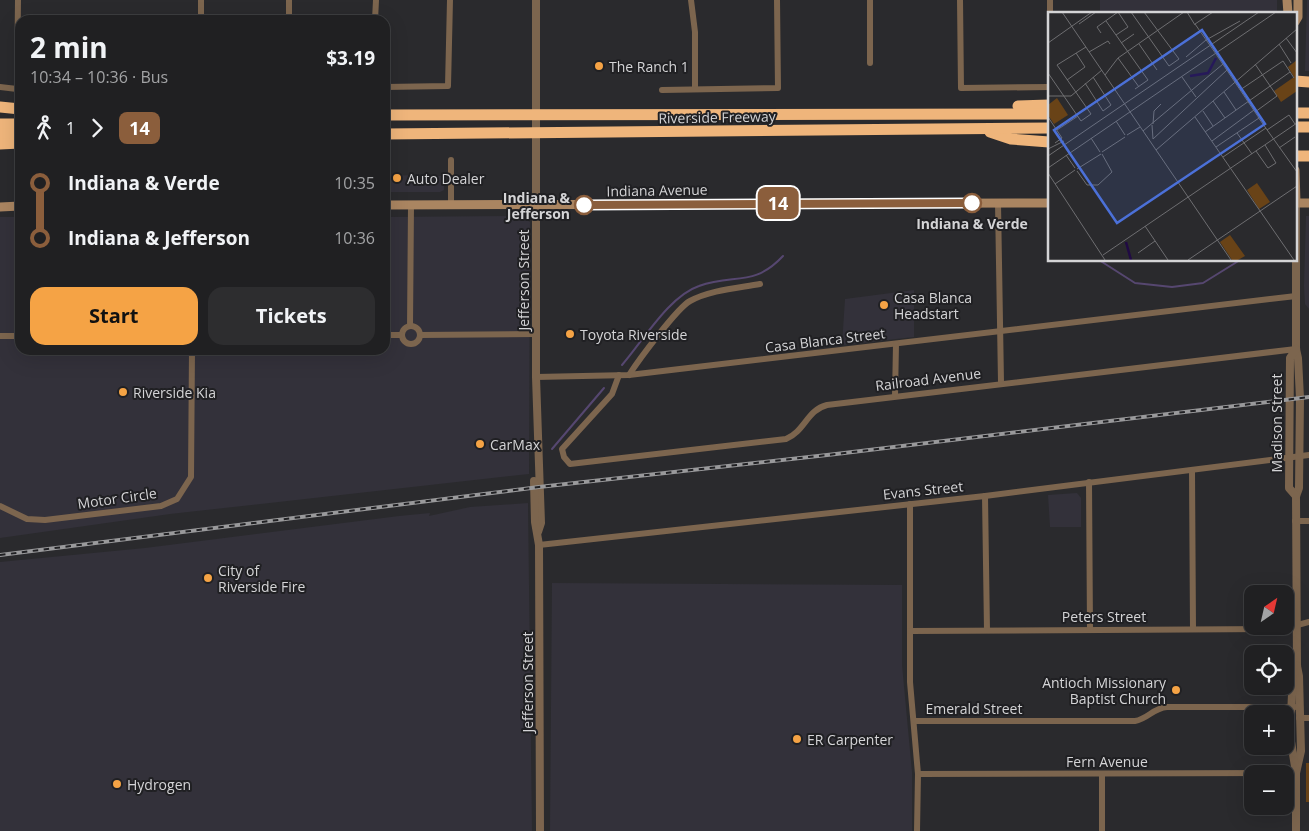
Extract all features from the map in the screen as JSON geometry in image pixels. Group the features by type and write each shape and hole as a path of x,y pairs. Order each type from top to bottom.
{"highway":[{"path":"1296,81 1309,82"},
{"path":"997,113 1013,106 1048,105"},
{"path":"0,107 15,108"},
{"name":"Riverside Freeway","path":"390,115 1048,114"},
{"path":"0,124 15,124"},
{"name":"Riverside Freeway","path":"390,134 1048,128"},
{"path":"978,129 1011,139 1048,142"},
{"path":"0,134 15,134"},
{"path":"0,144 15,142"},
{"path":"1296,156 1309,156"}],"main road":[{"path":"1296,20 1298,17 1298,0"},
{"name":"Indiana Avenue","path":"390,205 1048,203"},
{"path":"1296,203 1309,203"},
{"path":"0,206 15,206"}],"street":[{"path":"18,0 18,15"},
{"path":"201,0 201,15"},
{"path":"289,0 289,15"},
{"path":"375,15 376,0"},
{"path":"390,87 448,86 450,0"},
{"name":"Jefferson Street","path":"536,0 537,440 534,450 534,488 535,522 539,545 540,831"},
{"path":"691,0 695,32 695,88"},
{"path":"662,90 778,88 777,0"},
{"path":"870,0 870,63"},
{"path":"960,0 961,88 1048,87"},
{"path":"0,87 15,89"},
{"path":"451,160 451,205"},
{"path":"998,203 1001,382"},
{"path":"410,326 411,205"},
{"name":"Madison Street","path":"1296,261 1296,349 1298,358 1300,457 1296,496 1297,666 1293,674 1301,751 1296,773"},
{"path":"629,375 640,358 688,302 703,295 760,284"},
{"name":"Casa Blanca Street","path":"536,377 629,375 1296,296"},
{"path":"410,326 418,329 420,335 418,340 411,344 405,342 402,335 405,328 410,326"},
{"path":"420,335 536,334"},
{"path":"390,335 402,335"},
{"path":"0,336 15,336"},
{"path":"895,396 896,344"},
{"name":"Madison Street","path":"1296,349 1290,358 1289,488 1296,496"},
{"name":"Railroad Avenue","path":"619,375 612,394 562,449 562,453 570,464 786,439 799,431 807,418 818,407 1001,382 1296,349"},
{"name":"Motor Circle","path":"0,506 27,519 45,520 161,506 176,498 191,477 192,355"},
{"name":"Evans Street","path":"539,545 841,510 985,496 1309,455"},
{"path":"1192,471 1193,628"},
{"path":"1089,482 1090,629"},
{"path":"985,496 987,630"},
{"path":"910,504 910,682 918,774 917,831"},
{"path":"1296,521 1309,521"},
{"name":"Peters Street","path":"910,631 1283,629 1297,623 1309,622"},
{"name":"Emerald Street","path":"914,721 1135,721 1145,719 1155,710 1167,707 1296,707"},
{"name":"Madison Street","path":"1296,707 1290,735 1296,773 1296,831"},
{"path":"1299,718 1309,718"},
{"name":"Fern Avenue","path":"918,774 1296,773"},
{"path":"1102,774 1102,831"}],"shaded area":[{"path":"1100,0 1277,0 1277,12 1100,12"},
{"path":"1307,0 1309,0 1309,71 1305,71"},
{"path":"390,175 444,176 444,190 440,192 390,192"},
{"path":"522,216 530,222 529,474 170,514 0,538 0,217 15,217 15,355 390,355 390,217"},
{"path":"1306,216 1309,216 1309,309 1305,304 1304,286"},
{"path":"914,290 914,337 842,345 845,299"},
{"path":"1077,493 1081,498 1081,527 1050,527 1048,495"},
{"path":"528,503 532,831 0,831 0,562 145,548 399,516 430,513 429,516 470,507"},
{"path":"552,583 902,585 902,665 912,772 912,831 550,831"},
{"path":"1306,763 1309,763 1309,802 1306,802"}],"waterway":[{"path":"622,365 657,320 677,299 688,291 711,282 752,276 772,266 783,256"},
{"path":"1101,261 1135,283 1172,287 1203,283 1238,261"},
{"path":"552,449 604,388"}],"railway":[{"path":"0,555 539,487 836,454 1309,397"}],"bus line":[{"name":"14","path":"584,205 972,203"}],"place":[{"name":"The Ranch 1","path":"599,66"},
{"name":"Auto Dealer","path":"397,178"},
{"name":"Indiana & Verde","path":"972,203"},
{"name":"Indiana & Jefferson","path":"584,205"},
{"name":"Casa Blanca Headstart","path":"884,305"},
{"name":"Toyota Riverside","path":"570,334"},
{"name":"Riverside Kia","path":"123,392"},
{"name":"CarMax","path":"480,444"},
{"name":"City of Riverside Fire","path":"208,578"},
{"name":"Antioch Missionary Baptist Church","path":"1176,690"},
{"name":"ER Carpenter","path":"797,739"},
{"name":"Hydrogen","path":"117,784"}]}
